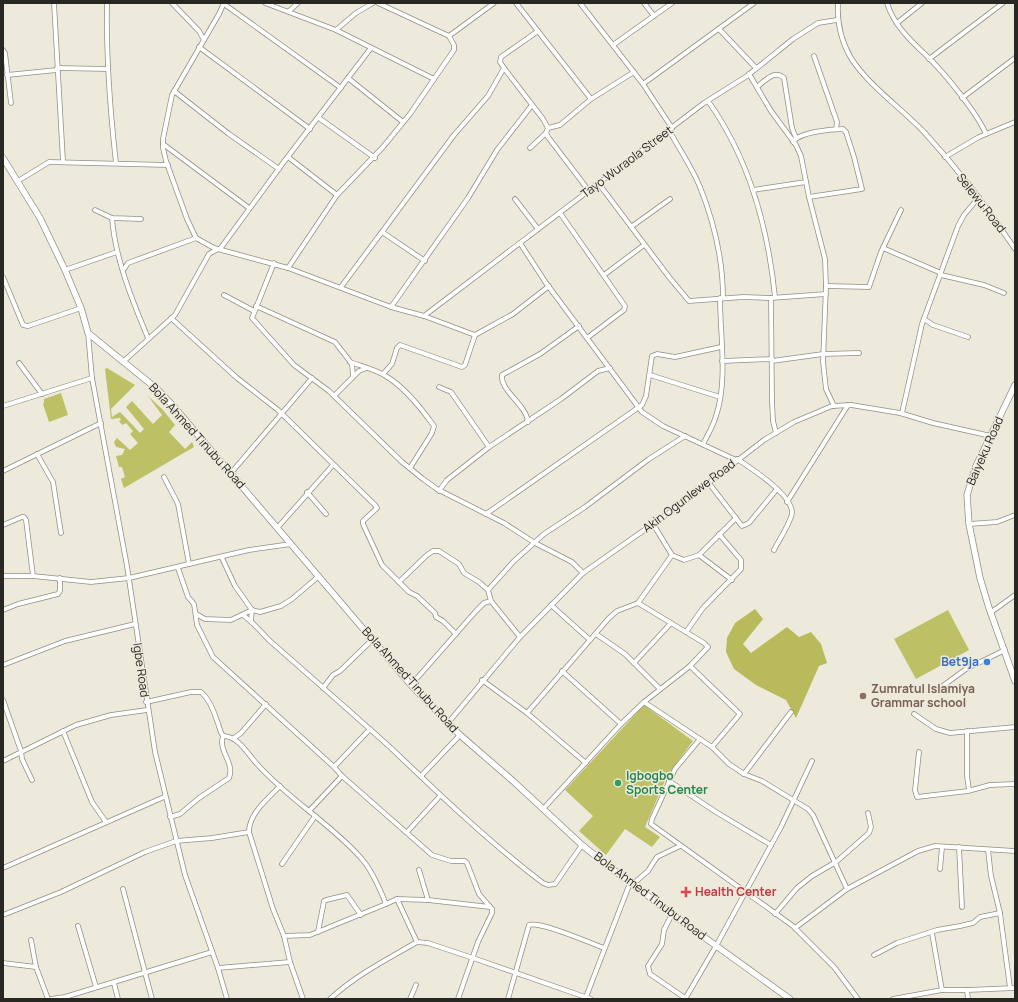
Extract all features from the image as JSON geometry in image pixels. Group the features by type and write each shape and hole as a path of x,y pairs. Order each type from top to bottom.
{"main road":[{"path":"3,158 40,218 65,270 88,333"},
{"name":"Bola Ahmed Tinubu Road","path":"88,333 157,389 278,527 411,685 460,735 582,845 672,914 790,999"},
{"name":"Baiyeku Road","path":"1015,385 968,486 967,495 969,524 980,578 990,613 1005,650 1015,681"}],"street":[{"path":"54,3 63,161"},
{"path":"107,3 108,69 116,163"},
{"path":"172,3 199,31 204,40"},
{"path":"265,3 336,30 434,79"},
{"path":"289,11 298,3"},
{"path":"336,30 356,13 373,3"},
{"path":"288,268 337,195 375,158 404,122 454,50 454,45 449,36 378,3"},
{"path":"449,36 494,3"},
{"path":"516,3 591,99"},
{"path":"580,3 643,84 670,129 700,186 712,223 723,270 721,298 722,361 720,397 716,416 703,444"},
{"path":"644,3 654,16"},
{"path":"613,45 672,3"},
{"path":"643,84 754,3"},
{"path":"837,20 838,3"},
{"path":"887,3 896,23 916,48 929,59 962,98 982,124 986,134"},
{"path":"896,23 922,3"},
{"path":"929,59 1003,3"},
{"path":"341,88 224,4 174,91 164,124 163,144 168,165 187,220 196,238 219,249 274,263 474,335"},
{"name":"Tayo Wuraola Street","path":"424,316 708,100 750,74 793,39 818,23 837,20"},
{"name":"Selewu Road","path":"837,20 851,58 864,75 902,110 945,157 979,198 1015,250"},
{"path":"719,29 756,68"},
{"path":"199,31 208,33"},
{"path":"538,31 501,57 500,62 532,105 547,131 589,191"},
{"path":"199,47 310,129"},
{"path":"124,362 148,338 175,315 209,254 219,249 371,48"},
{"path":"3,50 5,53 11,103"},
{"path":"814,56 837,122 836,129"},
{"path":"962,98 1015,58"},
{"path":"341,287 454,135 488,96 504,68"},
{"path":"8,75 57,69 108,69"},
{"path":"530,148 547,131 560,125 591,99 634,72"},
{"path":"750,74 771,111 794,140"},
{"path":"757,87 773,75 778,75 784,78 794,140 801,156 809,197 824,251 826,294 823,354 826,389 834,406"},
{"path":"348,78 404,122"},
{"path":"174,91 229,134 279,169"},
{"path":"708,100 724,124 753,190 769,250 773,298 773,422 776,432"},
{"path":"391,306 425,261 468,198 497,150 532,105"},
{"path":"319,118 375,158"},
{"path":"945,157 966,143 1015,122"},
{"path":"794,140 805,134 843,129 846,132 854,157 862,189 809,197"},
{"path":"163,144 249,208"},
{"path":"288,157 337,195"},
{"path":"18,181 49,162 63,161 168,165"},
{"path":"753,190 806,182"},
{"path":"599,184 644,245 689,301 721,298 773,298 826,294"},
{"path":"902,413 924,319 958,226 964,215 979,198"},
{"path":"515,199 538,229"},
{"path":"631,227 670,199"},
{"path":"95,210 112,218 141,219"},
{"path":"826,286 869,287 883,248 901,210"},
{"path":"560,213 625,306 625,308 587,338"},
{"path":"112,218 116,252 124,269 135,308 148,338"},
{"path":"382,232 425,261"},
{"path":"124,269 128,263 196,238"},
{"path":"520,243 549,286 638,407 663,426 737,460 764,476 777,489 787,502 792,514 774,550"},
{"path":"206,244 209,254"},
{"path":"604,275 644,245"},
{"path":"883,248 941,274 984,285 1004,293"},
{"path":"65,270 116,252"},
{"path":"120,260 128,263"},
{"path":"274,263 252,318 294,365 334,396 410,468 439,490 486,514 535,543 572,562 584,573"},
{"path":"3,279 23,325 28,326 80,308"},
{"path":"383,374 392,364 397,348 400,345 462,367 465,365 474,335 513,314 549,286"},
{"path":"224,295 335,342 353,367 353,376"},
{"path":"171,318 237,378 281,413 376,506 375,511 364,521 363,524 382,566 409,592 417,596 435,613 436,617 443,621 456,634"},
{"path":"924,319 933,325 968,336"},
{"path":"529,420 519,403 505,386 502,375 540,354 579,326"},
{"name":"Igbe Road","path":"88,333 92,378 129,578 147,710 164,797 185,875 218,968 227,999"},
{"path":"486,514 644,402 650,375 652,356 654,354 675,358 721,347"},
{"path":"722,361 772,360 823,354 859,353"},
{"path":"350,362 383,374 391,380 411,399 434,426 432,433 410,468"},
{"path":"19,363 42,394"},
{"path":"334,396 353,376 367,368"},
{"path":"439,490 447,480 489,447 598,372 610,368"},
{"path":"650,375 720,397"},
{"path":"3,406 92,378"},
{"path":"231,473 312,378"},
{"path":"439,387 451,392 489,447"},
{"path":"787,502 848,405"},
{"name":"Akin Ogunlewe Road","path":"448,723 482,680 520,637 584,573 653,524 776,432 800,419 834,406 848,405 902,413 933,423 991,436"},
{"path":"3,470 101,423"},
{"path":"488,590 514,561 544,534 585,507 649,459 685,436"},
{"path":"37,454 53,482 61,533"},
{"path":"278,527 307,492 333,465"},
{"path":"164,476 178,504 189,564"},
{"path":"708,482 742,526 749,524 777,489"},
{"path":"307,492 326,514"},
{"path":"969,524 997,522 1015,515"},
{"path":"3,526 22,517 26,520 32,576"},
{"path":"653,524 672,555 684,560 700,555 718,534 736,518"},
{"path":"686,632 703,608 732,580 741,569 740,560 718,534"},
{"path":"3,576 32,576 91,582 129,578 222,558 249,550 291,544"},
{"path":"399,582 427,555 436,550 459,564 464,573 479,582 488,590 491,601 520,637"},
{"path":"527,713 609,618 617,612 638,603 672,555"},
{"path":"700,555 732,580"},
{"path":"222,558 235,586 252,610 260,612 281,606 292,599 319,576"},
{"path":"178,568 196,614 197,625 213,658 266,704 342,776 408,832 432,855 451,861 465,861 479,894 490,907 492,913 458,999"},
{"path":"3,610 18,604 58,594 60,591 60,578"},
{"path":"990,613 1015,595"},
{"path":"411,685 482,605 491,601"},
{"path":"543,809 621,724 644,702 690,666 708,648 704,643 638,603"},
{"path":"551,605 590,640"},
{"path":"196,614 205,619 228,620 252,610"},
{"path":"251,620 252,610"},
{"path":"243,615 251,620 255,627 370,729 421,776 440,796 517,864 548,885 555,884 582,845"},
{"path":"634,663 671,623"},
{"path":"3,665 65,641 135,624"},
{"path":"596,634 625,654 660,689"},
{"path":"323,688 333,675 340,671 373,639"},
{"path":"940,688 966,669 1005,650"},
{"path":"690,666 740,714 712,748"},
{"path":"562,671 621,724"},
{"path":"482,680 527,713 586,763"},
{"path":"146,702 200,691 209,703 218,723 219,730 223,736 221,747 229,761 228,778 199,798 180,814 170,817"},
{"path":"3,700 22,759 32,780"},
{"path":"644,702 700,739 712,748 728,764 744,774 762,781 794,799 811,812 836,862 847,889"},
{"path":"234,738 241,733 266,704"},
{"path":"3,761 76,725 111,716 147,710"},
{"path":"744,774 791,712"},
{"path":"914,714 936,729 950,733 1015,727"},
{"path":"334,767 370,729"},
{"path":"63,731 92,802 106,822"},
{"path":"967,731 967,776 969,790"},
{"path":"421,776 460,735"},
{"path":"223,736 234,738 280,786 342,838 362,859 386,904"},
{"path":"700,739 675,770 651,822 680,846 795,928 834,967 858,999"},
{"path":"919,752 915,790 916,796 969,790 990,785 1015,784"},
{"path":"672,914 664,930 663,942 648,966 648,971 650,974 685,998 716,946 771,845 812,761"},
{"path":"309,811 342,776"},
{"path":"669,781 716,812 771,845"},
{"path":"280,786 253,816 249,823 249,832 273,909 284,936 290,962 303,999"},
{"path":"408,832 440,796"},
{"path":"3,868 44,851 60,841 70,839 164,797"},
{"path":"775,914 797,888 812,876 836,862 869,833 871,828 868,813"},
{"path":"282,864 315,816"},
{"path":"3,915 61,892 145,852 176,841 212,838 249,832"},
{"path":"330,999 344,985 416,942 428,943 589,998 604,948 632,883 648,871 657,857 680,846"},
{"path":"795,928 847,889 918,851 935,846 1015,851"},
{"path":"940,869 942,847"},
{"path":"959,847 962,907"},
{"path":"893,999 942,990 1012,988 1000,913 991,876 988,850"},
{"path":"419,870 428,900"},
{"path":"123,889 152,999"},
{"path":"318,932 324,901 326,900 347,895 361,915"},
{"path":"284,936 310,935 397,899 428,900 490,907"},
{"path":"397,899 416,942"},
{"path":"874,955 897,943 941,929 973,923 980,917 1000,913"},
{"path":"508,999 515,982 515,972 530,924 553,929 604,948"},
{"path":"78,926 96,987"},
{"path":"932,933 942,990"},
{"path":"31,940 36,967 50,999 65,998 96,987 114,983 212,952"},
{"path":"218,968 290,962"},
{"path":"3,964 36,967"},
{"path":"114,983 118,999"},
{"path":"410,999 416,985"},
{"path":"967,990 968,999"},
{"path":"334,995 338,999"}],"green space":[{"path":"107,368 135,385 111,409 112,417 120,412 140,433 144,429 126,407 132,401 153,424 162,415 148,396 163,410 175,425 169,432 185,449 192,442 194,447 124,488 121,479 125,477 122,467 119,467 116,456 122,455 125,449 116,447 114,442 117,438 130,450 138,443 130,434 133,431 126,423 122,425 119,421 121,420 120,418 111,419 105,369"},
{"path":"61,393 68,415 49,422 43,404 44,399"},
{"path":"948,610 969,650 916,679 894,639"},
{"name":"Igbogbo Sports Center","path":"644,705 693,741 667,776 645,827 660,837 652,847 625,829 606,855 579,831 593,816 565,790"}],"shaded area":[{"path":"755,609 763,619 743,644 751,653 787,627 799,637 811,632 821,644 827,663 819,666 796,718 786,700 756,685 734,669 726,652 727,638 735,623"}],"place":[{"name":"Bet9ja","path":"987,662"},
{"name":"Zumratul Islamiya Grammar school","path":"863,696"},
{"name":"Igbogbo Sports Center","path":"618,783"},
{"name":"Health Center","path":"686,892"}]}
